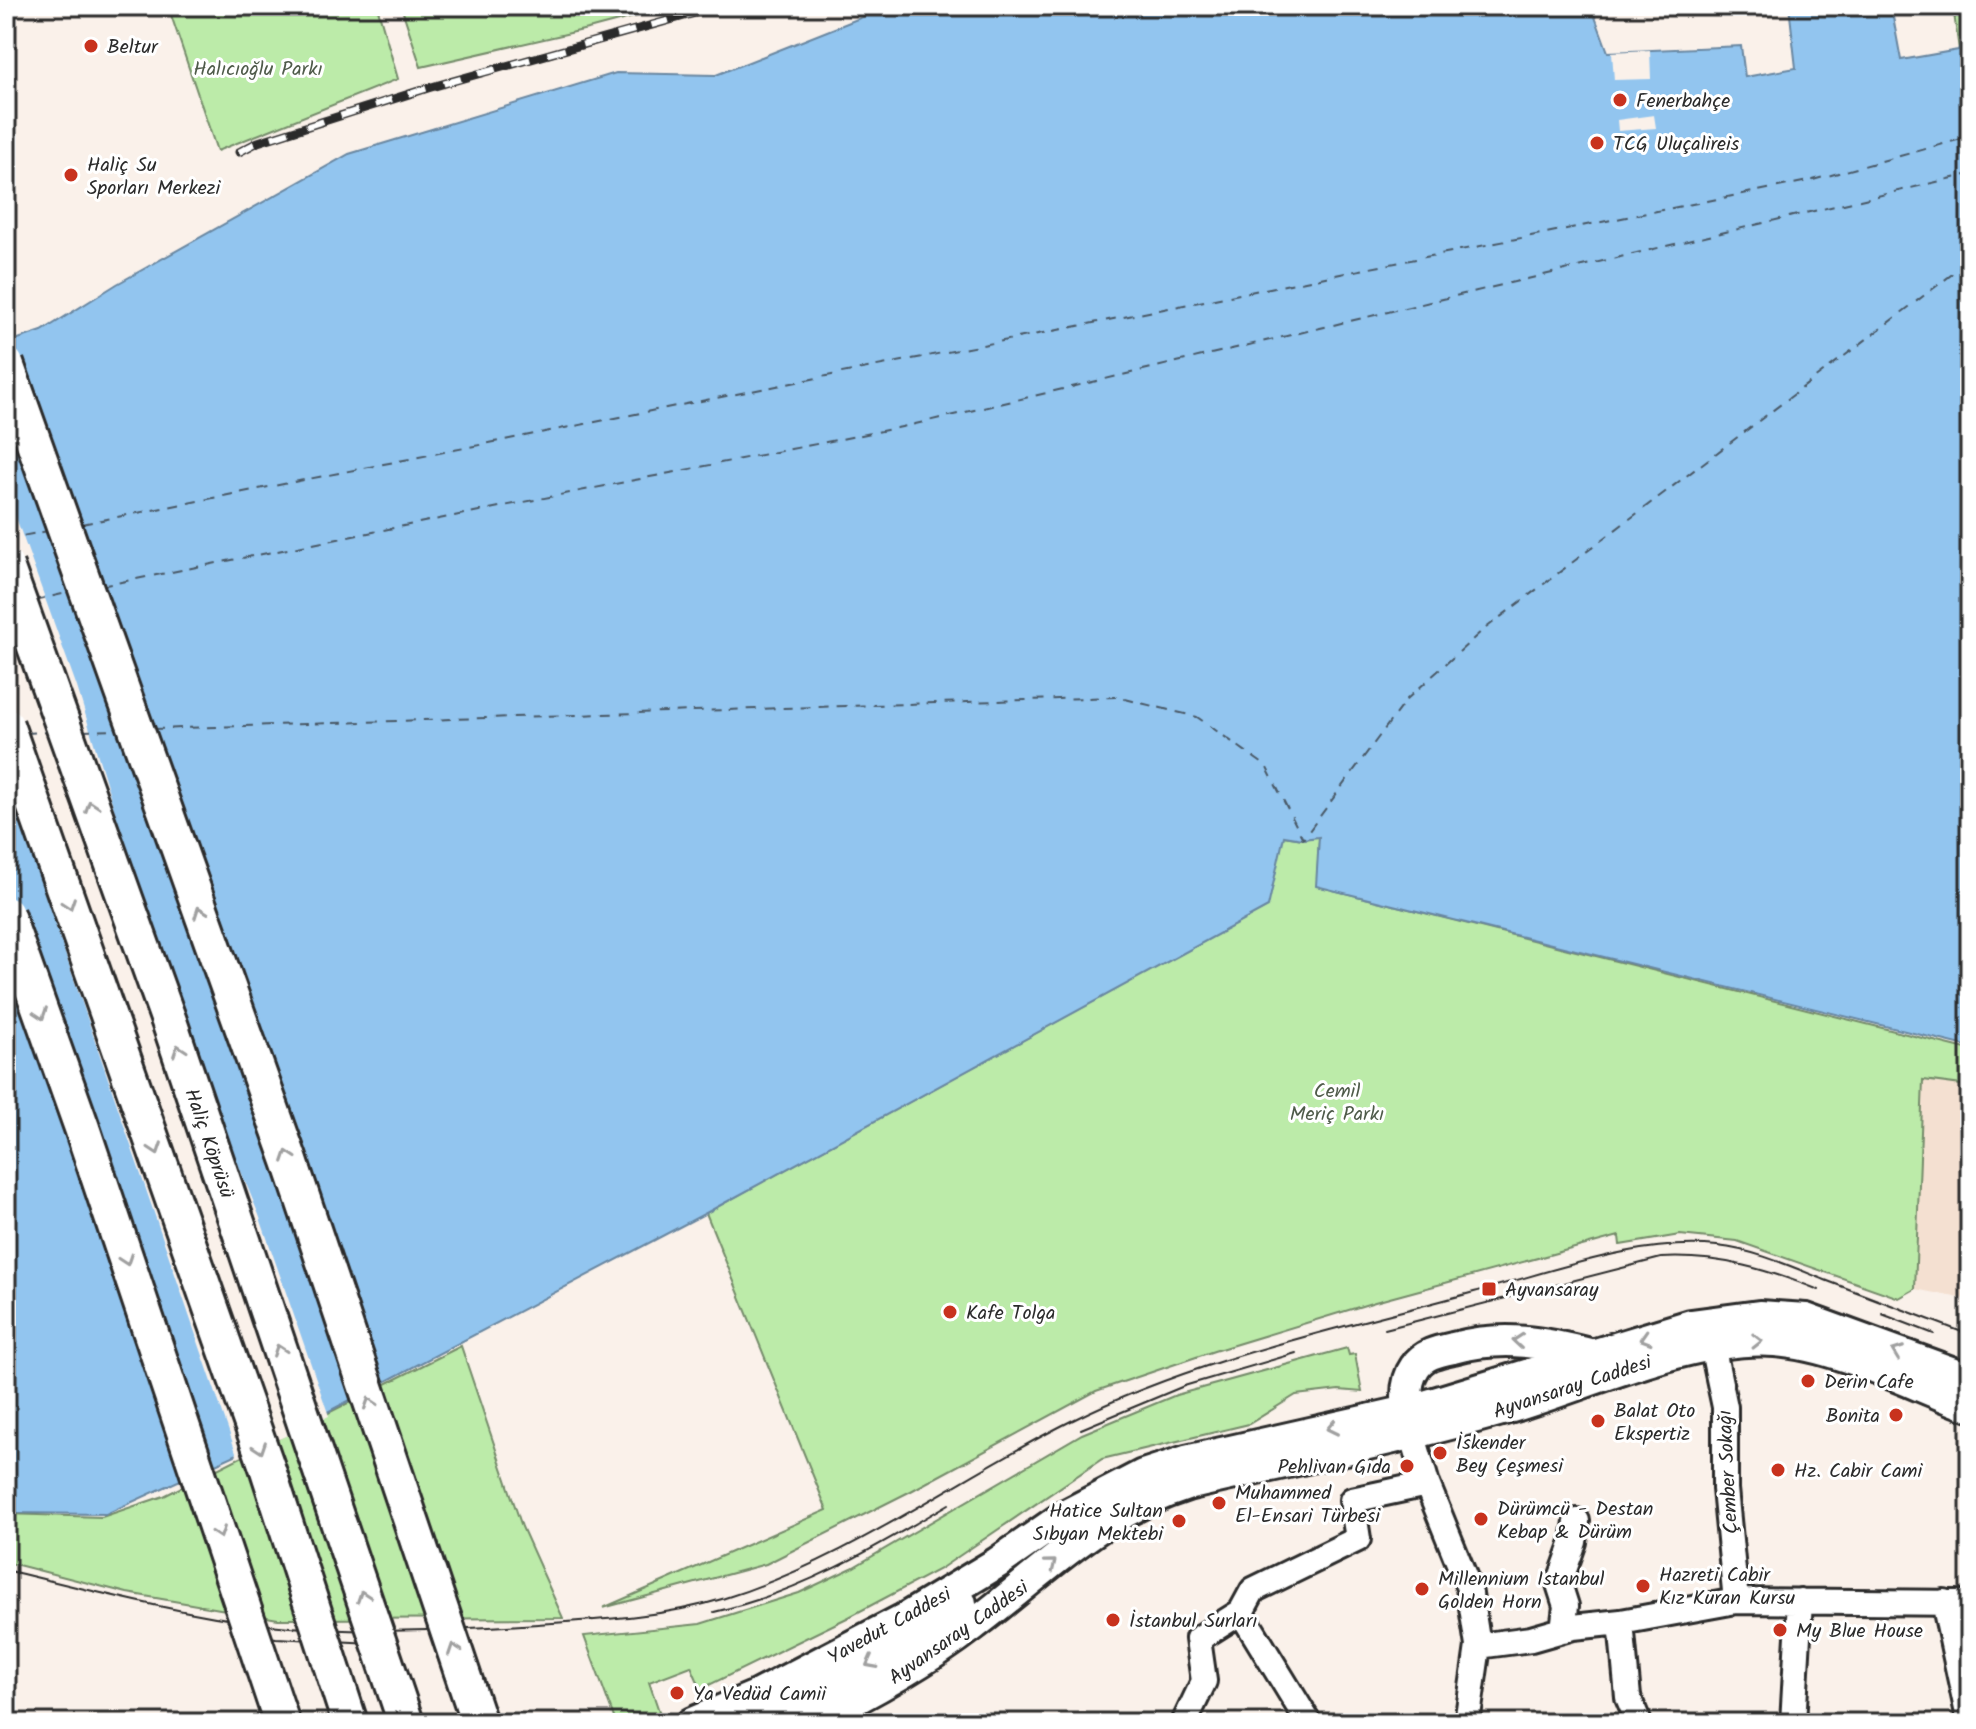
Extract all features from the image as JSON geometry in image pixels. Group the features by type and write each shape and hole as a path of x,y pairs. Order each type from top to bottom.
{"highway":[{"path":"6,364 290,1161 479,1723"},
{"name":"Haliç Köprüsü","path":"6,566 170,1024 406,1723"},
{"path":"6,725 267,1467 350,1723"},
{"path":"6,914 82,1128 282,1723"}],"main road":[{"name":"Ayvansaray Caddesi","path":"808,1723 855,1701 922,1662 1103,1523 1149,1498 1410,1422 1641,1339 1701,1322 1759,1316 1785,1317 1819,1323 1970,1379"},
{"path":"1410,1422 1409,1380 1415,1367 1427,1355 1497,1339 1531,1342 1594,1355"},
{"name":"Ayvansaray Caddesi","path":"997,1563 1066,1515 1143,1475 1186,1461 1410,1422 1505,1409 1670,1355 1712,1345 1751,1340 1794,1343 1824,1350 1970,1406"},
{"path":"760,1723 780,1709 917,1637 965,1599 997,1563"},
{"name":"Yavedut Caddesi","path":"692,1723 756,1696 904,1619 997,1563"},
{"path":"859,1723 922,1662"}],"street":[{"name":"Çember Sokağı","path":"1712,1345 1725,1407 1725,1489 1736,1601"},
{"path":"1410,1422 1427,1484 1469,1588 1478,1646 1467,1723"},
{"path":"1184,1723 1204,1681 1198,1639 1241,1612 1253,1590 1358,1539 1352,1500 1427,1484"},
{"path":"1563,1630 1566,1606 1559,1584 1574,1542 1577,1521"},
{"path":"1478,1646 1736,1601 1970,1603"},
{"path":"1793,1723 1800,1601"},
{"path":"1944,1602 1970,1723"},
{"path":"1241,1612 1309,1723"},
{"path":"1621,1622 1628,1697 1639,1723"}],"shaded area":[{"path":"1923,1080 1970,1086 1970,1300 1915,1289"}],"green space":[{"name":"Halıcıoğlu Parkı","path":"168,6 377,6 398,79 217,151"},
{"path":"401,6 675,6 421,67"},
{"path":"1953,6 1970,6 1970,36 1964,38 1959,50"},
{"name":"Cemil Meriç Parkı","path":"1283,836 1303,839 1319,836 1317,886 1970,1050 1970,1086 1923,1080 1915,1289 1899,1298 1737,1241 1680,1235 1620,1245 1619,1236 1375,1302 1096,1391 911,1491 766,1564 603,1608 827,1510 706,1213 1267,907"},
{"path":"461,1346 522,1527 563,1618 278,1619 127,1593 6,1562 6,1514 102,1517 164,1496"},
{"path":"1347,1348 1349,1355 1355,1354 1362,1392 1339,1390 1296,1395 1249,1424 1102,1459 940,1569 849,1617 701,1689 691,1666 649,1682 660,1714 632,1723 616,1723 584,1636 700,1624 799,1593 852,1568 1082,1434 1176,1395"}],"water":[{"path":"890,6 1591,6 1608,52 1741,46 1745,77 1796,68 1789,6 1891,6 1901,60 1958,50 1964,38 1970,36 1970,1047 1316,886 1319,837 1303,839 1284,836 1268,907 706,1213 316,1418 106,1514 6,1513 6,343 42,331 117,284 349,154 616,73 716,75"}],"pier":[{"path":"1650,50 1651,79 1614,80 1612,52"},
{"path":"1654,115 1656,128 1618,131 1617,120"},
{"path":"6,490 77,687 178,1019 259,1215 329,1416 238,1458 6,781"}],"ferry route":[{"path":"82,524 1813,180 1965,138 1970,133"},
{"path":"101,586 907,426 1970,174"},
{"path":"153,729 1117,697 1197,717 1266,766 1303,839 1406,700 1482,631 1970,258"},
{"path":"6,539 48,531"},
{"path":"35,600 72,592"},
{"path":"81,731 119,730"},
{"path":"25,733 47,732"}],"tram line":[{"path":"6,1570 170,1608 303,1628 370,1631 471,1628 607,1619 677,1610 722,1599 814,1563 1071,1421 1168,1379 1320,1332 1594,1258 1656,1247 1717,1246 1759,1255 1970,1335"},
{"path":"1385,1329 1661,1258 1702,1259 1742,1265 1819,1290"},
{"path":"1882,1314 1934,1334"},
{"path":"1081,1429 1184,1386 1296,1353"},
{"path":"714,1612 806,1581 865,1552 949,1504"},
{"path":"241,1632 276,1638 372,1643"}],"railway":[{"path":"239,152 258,142 428,88 720,6"}],"place":[{"name":"Beltur","path":"91,46"},
{"name":"Fenerbahçe","path":"1620,100"},
{"name":"TCG Uluçalireis","path":"1597,143"},
{"name":"Haliç Su Sporları Merkezi","path":"71,175"},
{"name":"Ayvansaray","path":"1489,1289"},
{"name":"Kafe Tolga","path":"950,1312"},
{"name":"Derin Cafe","path":"1808,1381"},
{"name":"Bonita","path":"1896,1415"},
{"name":"Balat Oto Ekspertiz","path":"1598,1421"},
{"name":"İskender Bey Çeşmesi","path":"1440,1453"},
{"name":"Pehlivan Gıda","path":"1407,1466"},
{"name":"Hz. Cabir Cami","path":"1778,1470"},
{"name":"Muhammed El-Ensari Türbesi","path":"1219,1503"},
{"name":"Dürümcü - Destan Kebap & Dürüm","path":"1481,1519"},
{"name":"Hatice Sultan Sıbyan Mektebi","path":"1179,1521"},
{"name":"Hazreti Cabir Kız Kuran Kursu","path":"1643,1586"},
{"name":"Millennium Istanbul Golden Horn","path":"1422,1589"},
{"name":"İstanbul Surları","path":"1113,1620"},
{"name":"My Blue House","path":"1780,1630"},
{"name":"Ya Vedüd Camii","path":"677,1693"}]}
